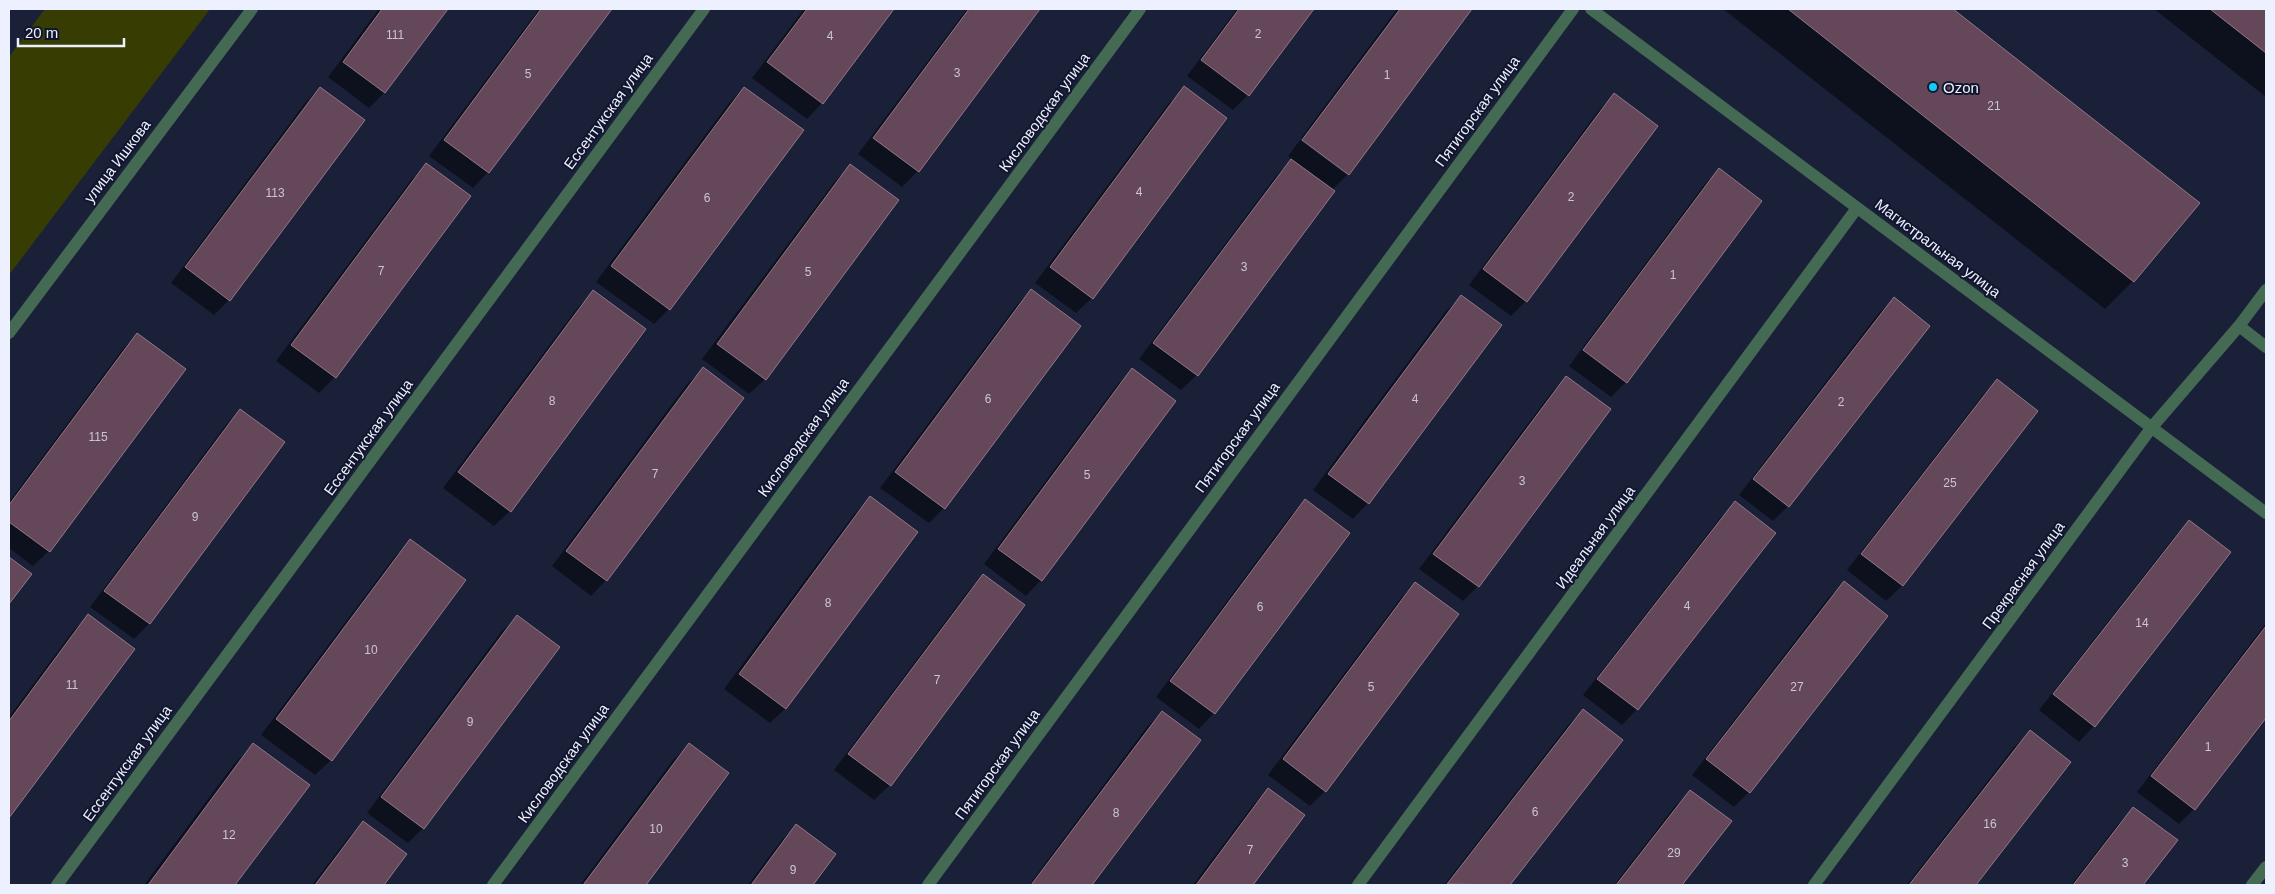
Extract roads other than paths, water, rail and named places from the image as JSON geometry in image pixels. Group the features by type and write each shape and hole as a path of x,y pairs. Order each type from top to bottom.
{"street":[{"name":"улица Ишкова","path":"9,333 252,9"},
{"name":"Ессентукская улица","path":"57,885 704,9"},
{"name":"Кисловодская улица","path":"493,885 1140,9"},
{"name":"Пятигорская улица","path":"928,885 1572,9"},
{"name":"Магистральная улица","path":"1591,9 2266,513"},
{"name":"Идеальная улица","path":"1358,885 1857,208"},
{"name":"Прекрасная улица","path":"1814,885 2152,427 2239,326 2266,290"},
{"path":"2239,326 2266,347"},
{"path":"2252,885 2266,867"}],"place":[{"name":"Ozon","path":"1933,87"}]}
